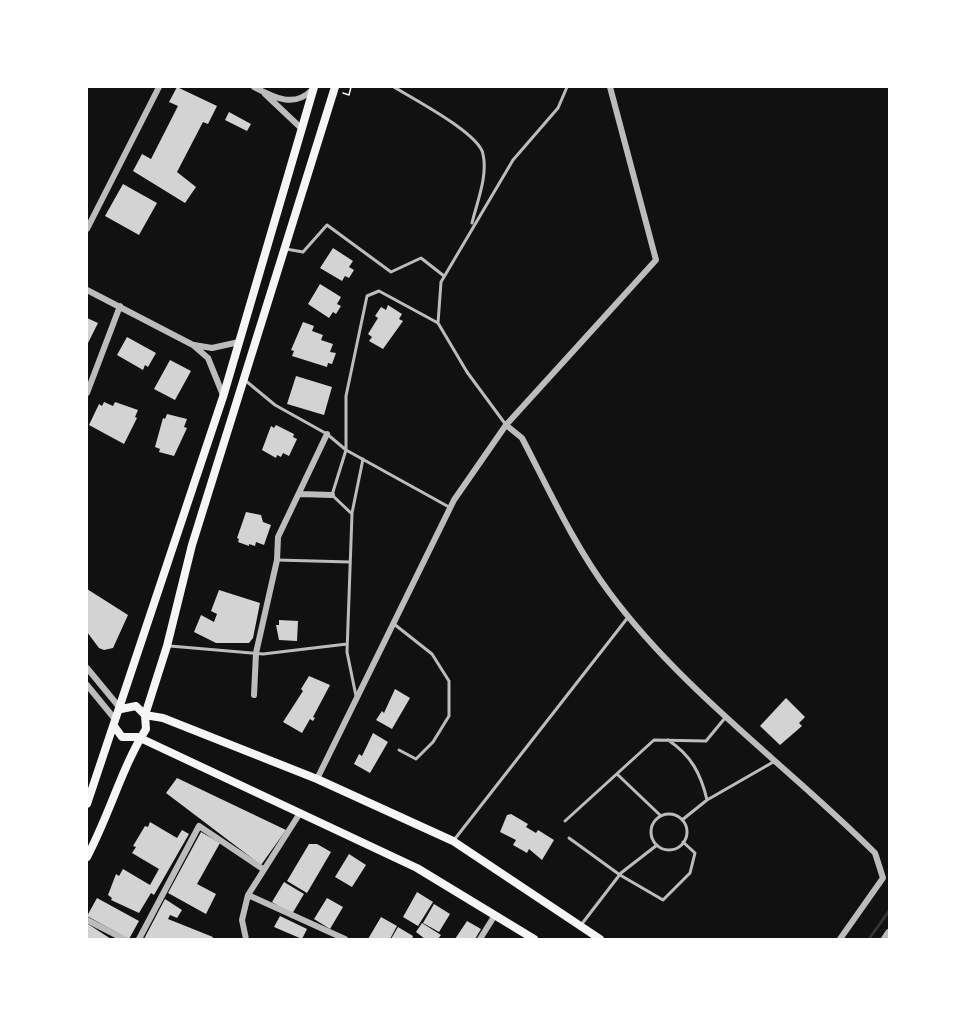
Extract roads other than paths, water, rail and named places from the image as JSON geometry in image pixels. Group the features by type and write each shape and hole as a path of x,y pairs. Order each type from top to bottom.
{"main road":[{"path":"87,857 120,786 138,737 146,729 146,715 167,646 192,544 335,87"},
{"path":"87,804 114,722 121,709 223,397 313,89"},
{"path":"121,709 136,706 146,715 164,718 317,779 453,841 600,939"},
{"path":"114,722 122,737 138,737 417,868 534,939"}],"street":[{"path":"87,229 159,87"},
{"path":"254,87 293,102 302,100 313,89"},
{"path":"317,779 450,507 506,425 656,260 610,87"},
{"path":"263,89 301,128"},
{"path":"87,290 194,345 208,358 223,397"},
{"path":"87,393 120,306"},
{"path":"194,345 212,348 239,342"},
{"path":"506,425 522,438 581,552 629,616 686,680 876,854 884,878 840,939"},
{"path":"254,695 256,653 277,560 278,537 327,434"},
{"path":"300,494 332,495"},
{"path":"87,668 121,709"},
{"path":"87,685 114,722"},
{"path":"246,939 242,921 248,895 300,813"},
{"path":"139,939 199,826 263,869"},
{"path":"248,895 345,939"},
{"path":"480,939 495,915"},
{"path":"87,920 124,939"},
{"path":"885,939 889,933"}],"lane":[{"path":"394,87 471,137 483,151 485,169 471,228"},
{"path":"438,323 441,282 444,276 513,160 558,108 567,87"},
{"path":"284,249 303,252 327,225 390,272 421,258 444,276"},
{"path":"352,514 332,495 346,450 346,396 367,296 380,291 438,323 467,372 506,425"},
{"path":"243,377 275,405 327,434 346,450 450,507"},
{"path":"357,700 347,644 352,514 363,459"},
{"path":"277,560 350,562"},
{"path":"453,841 629,616"},
{"path":"394,624 432,654 449,681 449,716 433,742 416,759 399,750"},
{"path":"167,646 256,653 347,644"},
{"path":"565,821 654,740 706,741 727,716"},
{"path":"666,739 684,751 703,781 708,800"},
{"path":"682,820 708,800 776,760"},
{"path":"616,774 661,816 672,815 682,820 687,831 683,842 674,849 657,845"},
{"path":"657,845 651,830 661,816"},
{"path":"569,838 620,875 663,900 690,873 695,853 683,842"},
{"path":"580,926 620,875 657,845"}],"waterway":[{"path":"869,939 889,911"}]}
